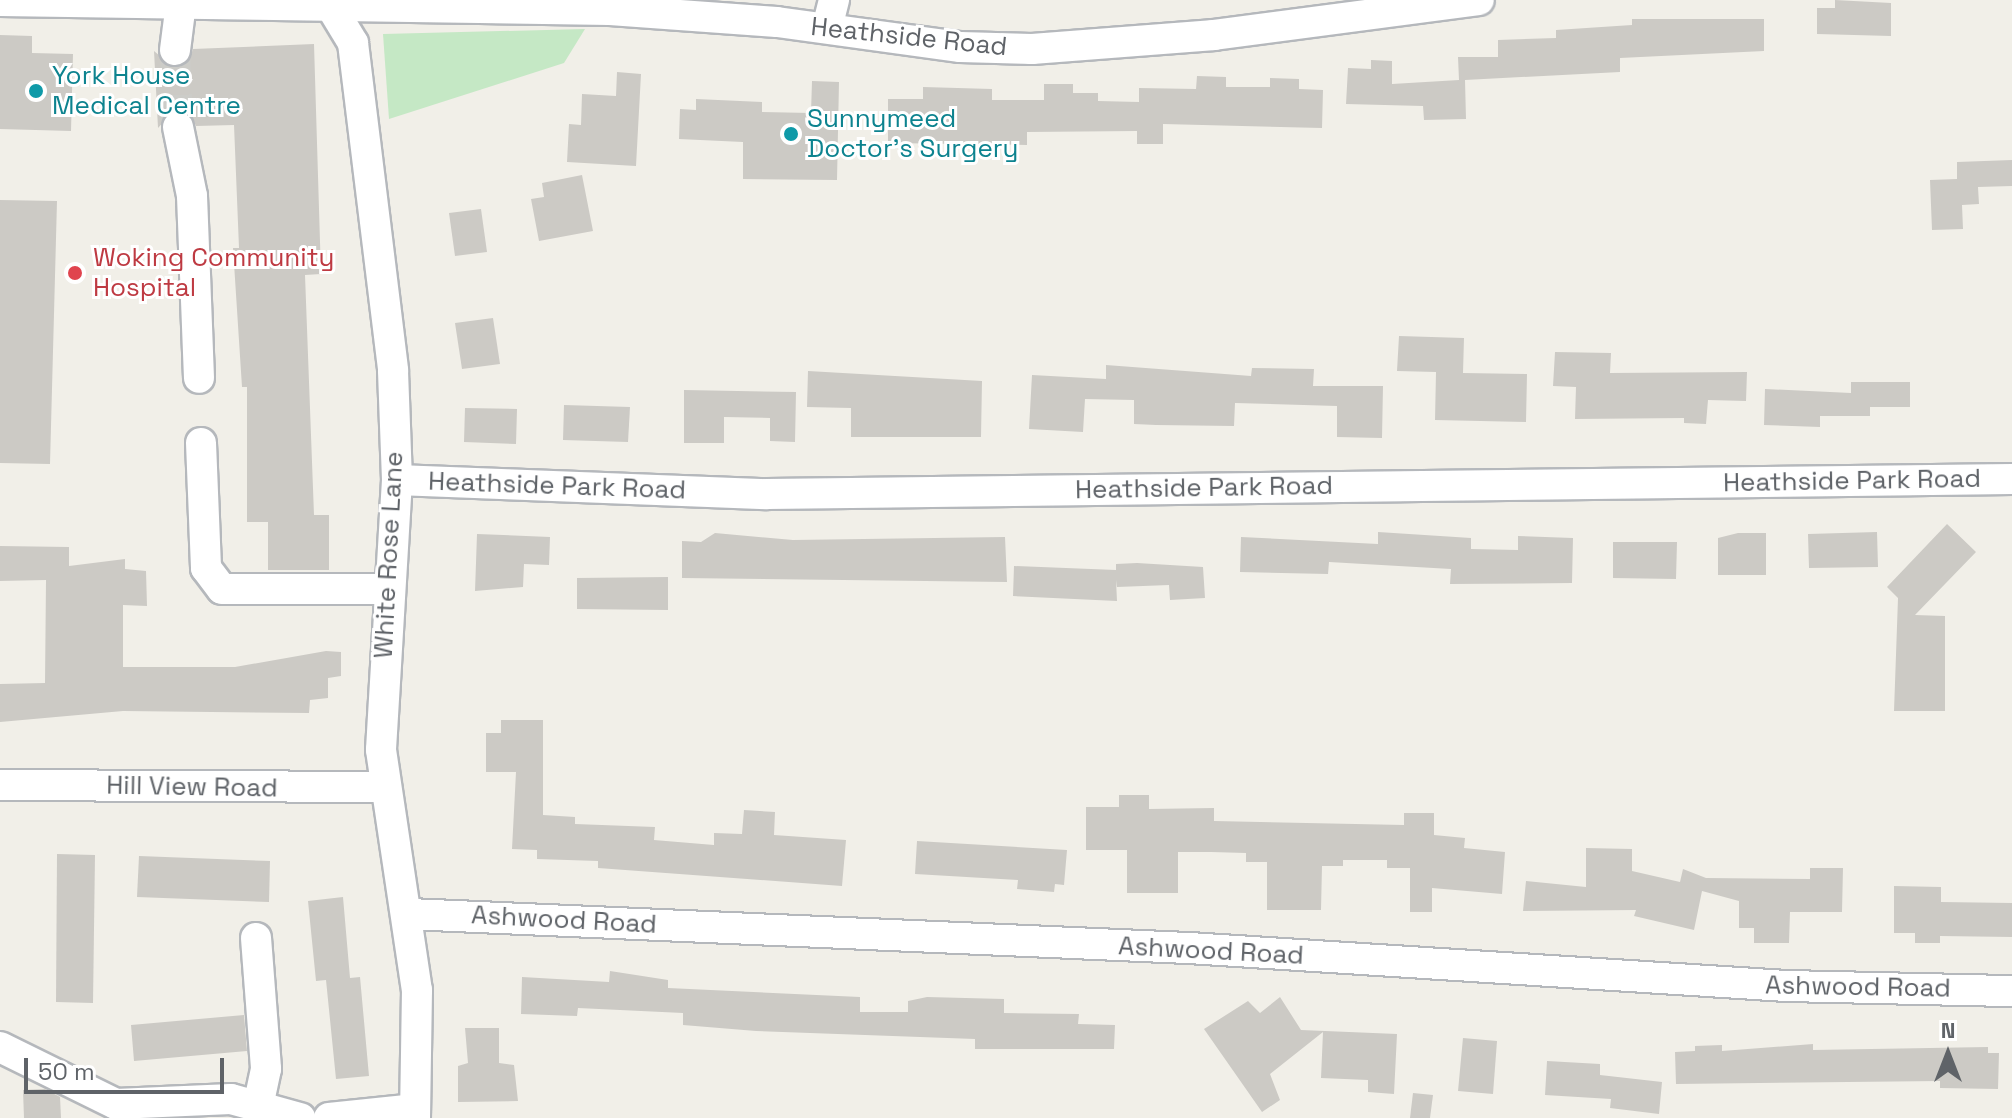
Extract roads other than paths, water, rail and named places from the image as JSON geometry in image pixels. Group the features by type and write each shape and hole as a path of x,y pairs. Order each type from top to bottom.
{"street":[{"name":"Heathside Road","path":"0,1 830,14 960,47 1063,48 1464,1"},
{"path":"175,50 181,3"},
{"name":"White Rose Lane","path":"329,4 353,43 379,227 397,480 380,697 383,787 409,914 417,990 414,1113"},
{"path":"178,127 192,196 199,378"},
{"path":"201,443 206,568 222,589 389,589"},
{"name":"Heathside Park Road","path":"397,480 767,494 2012,479"},
{"name":"Hill View Road","path":"0,785 383,787"},
{"name":"Ashwood Road","path":"409,914 1189,948 1787,986 2012,991"},
{"path":"256,938 266,1069 259,1103"},
{"path":"0,1047 114,1111 259,1103 300,1118"},
{"path":"329,1118 414,1113"}],"tunnel":[{"path":"175,50 178,127"}],"place":[{"name":"York House Medical Centre","path":"36,91"},
{"name":"Sunnymeed Doctor's Surgery","path":"791,134"},
{"name":"Woking Community Hospital","path":"75,273"}]}
